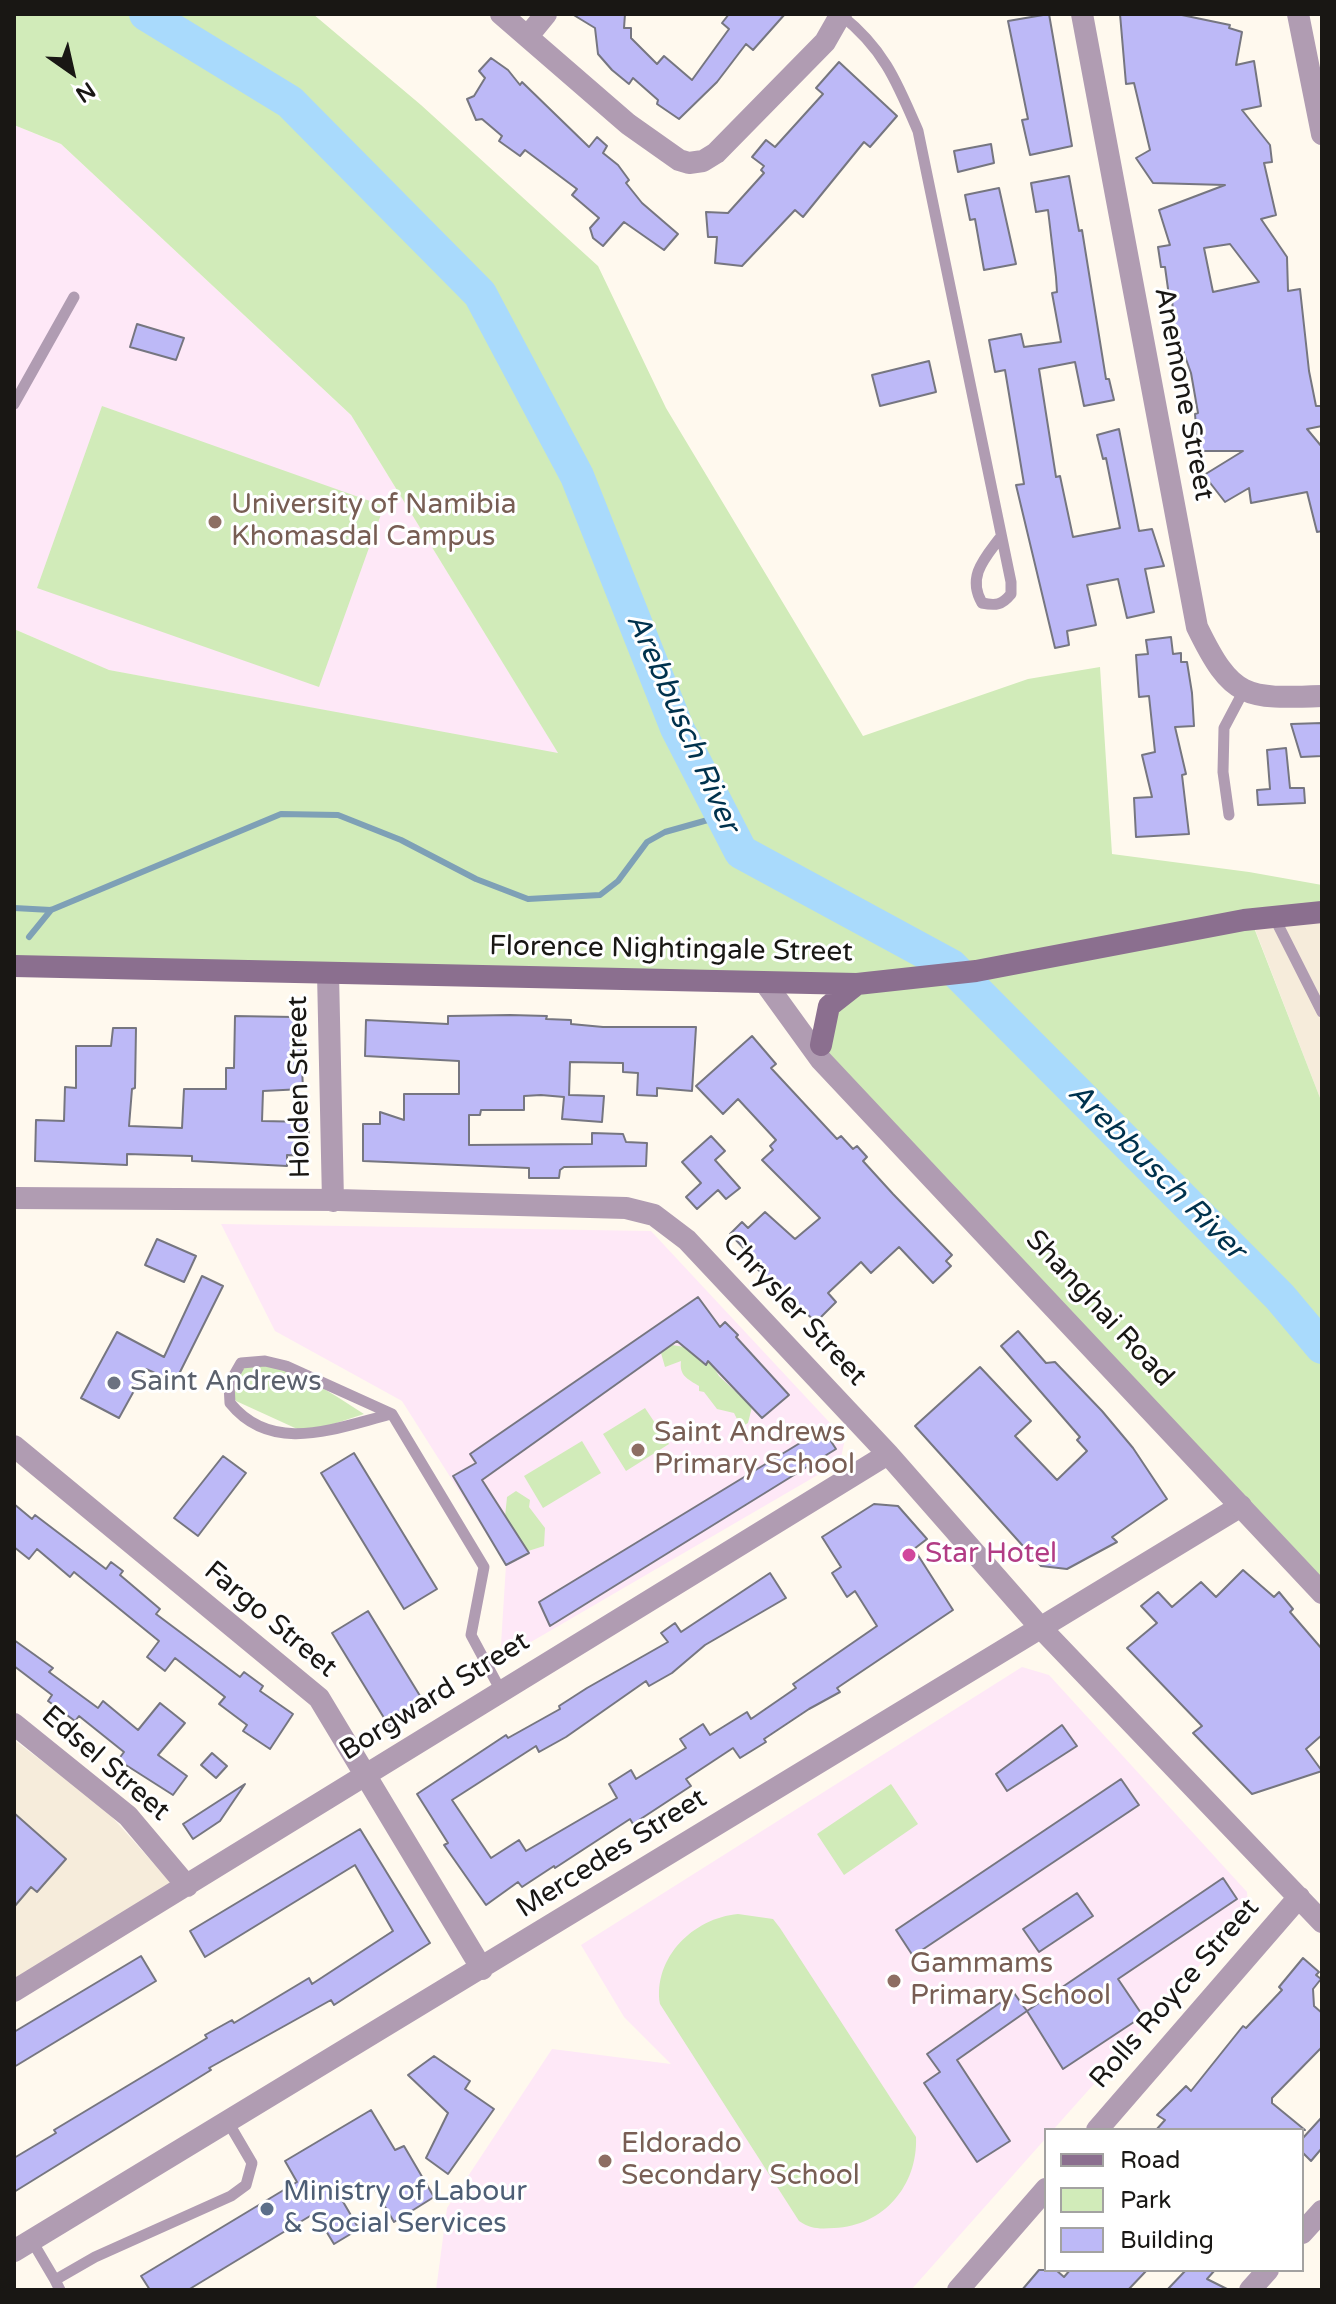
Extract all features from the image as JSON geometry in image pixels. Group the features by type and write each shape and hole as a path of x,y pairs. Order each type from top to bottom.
{"main road":[{"name":"Florence Nightingale Street","path":"14,966 857,984 976,971 1273,916 1322,912"},
{"path":"821,1045 829,1006 857,984"}],"street":[{"path":"501,14 628,124 679,160 689,163 703,161 730,140 825,42 841,14"},
{"path":"528,36 546,14"},
{"name":"Anemone Street","path":"1082,14 1197,627 1212,660 1243,692"},
{"path":"1298,14 1322,134"},
{"path":"1243,692 1269,698 1322,696"},
{"name":"Holden Street","path":"328,973 333,1201"},
{"name":"Shanghai Road","path":"774,984 821,1045 831,1067"},
{"name":"Shanghai Road","path":"774,984 821,1060 831,1067 1322,1593"},
{"name":"Chrysler Street","path":"14,1198 626,1208 654,1215 687,1240 888,1454 1039,1626 1322,1922"},
{"name":"Fargo Street","path":"14,1446 319,1698 482,1969"},
{"name":"Borgward Street","path":"14,1991 888,1454"},
{"name":"Mercedes Street","path":"23,2246 1241,1506"},
{"name":"Edsel Street","path":"14,1724 128,1816 187,1886"},
{"name":"Rolls Royce Street","path":"1099,2128 1299,1897"},
{"path":"958,2290 1044,2191"},
{"path":"1304,2231 1322,2211"},
{"path":"1250,2290 1266,2272"}],"lane":[{"path":"841,14 866,35 888,65 918,131 1011,594 1004,602 994,605 982,603 975,583 977,570 999,539"},
{"path":"14,404 74,297"},
{"path":"1229,815 1223,772 1224,728 1243,692"},
{"path":"1273,916 1322,1013"},
{"path":"392,1414 310,1436 294,1436 246,1419 230,1403 229,1384 241,1363 265,1361 321,1380 392,1414 484,1567 471,1635 501,1691"},
{"path":"23,2246 58,2285 95,2257 231,2196 246,2185 252,2163 228,2122"}],"shaded area":[{"name":"University of Namibia Khomasdal Campus","path":"14,125 61,144 351,415 559,754 108,670 14,629"},
{"path":"1322,918 1322,1103 1251,919"},
{"name":"Saint Andrews Primary School","path":"221,1224 651,1231 845,1439 840,1462 500,1660 506,1565 402,1401 275,1331"},
{"name":"Gammams Primary School","path":"1022,1667 1049,1675 1247,1892 1248,1911 1055,2128 1044,2128 1044,2140 911,2290 436,2290 447,2208 552,2049 671,2064 624,2017 581,1945"},
{"path":"14,1740 103,1807 173,1885 14,1981"}],"green space":[{"path":"14,14 313,14 421,105 598,266 666,408 863,736 1028,679 1100,667 1112,854 1322,885 1322,912 1251,920 1322,1103 1322,1593 821,1045 840,994 14,966 14,629 109,670 558,753 351,415 61,144 14,125"},
{"path":"102,406 384,506 319,687 37,588"},
{"path":"672,1345 703,1350 719,1376 752,1407 748,1423 741,1427 734,1413 717,1409 704,1392 699,1391 699,1386 683,1374 681,1361 665,1367 661,1353"},
{"path":"244,1360 261,1362 292,1373 322,1387 364,1414 306,1433 236,1401 230,1392"},
{"path":"645,1408 669,1444 626,1471 603,1434"},
{"path":"582,1441 601,1473 543,1508 524,1476"},
{"path":"516,1491 530,1500 529,1507 545,1528 544,1546 525,1552 505,1517 507,1497"},
{"path":"891,1784 918,1824 844,1875 817,1834"},
{"path":"738,1914 773,1919 916,2137 915,2155 904,2186 894,2200 868,2220 834,2228 811,2227 799,2221 660,2004 659,1987 663,1971 680,1943 706,1923"}],"building":[{"path":"572,14 625,14 624,28 631,28 631,38 657,64 664,56 692,80 729,29 722,23 729,14 785,14 753,50 746,44 717,82 679,119 657,104 658,100 633,78 629,84 612,70 598,54 595,28"},
{"path":"1049,14 1072,146 1030,155 1022,120 1028,119 1008,21"},
{"path":"1120,14 1177,14 1230,25 1229,28 1242,32 1236,65 1254,61 1261,106 1242,110 1270,145 1272,162 1264,163 1276,215 1261,219 1287,257 1288,291 1300,289 1309,371 1316,406 1321,406 1322,426 1307,429 1322,447 1322,531 1317,532 1307,492 1251,503 1249,488 1225,502 1204,475 1243,451 1198,451 1195,414 1198,413 1191,373 1182,348 1179,348 1178,334 1174,333 1172,296 1169,296 1165,267 1161,267 1158,247 1170,245 1159,210 1225,185 1153,183 1136,158 1150,150 1134,83 1126,84","holes":["1230,244 1259,282 1213,292 1204,248"]},
{"path":"491,58 508,70 520,85 522,82 589,147 597,137 607,146 603,153 618,165 629,180 626,183 642,203 678,234 664,250 624,222 603,246 593,238 590,228 599,218 572,195 577,189 525,150 520,156 499,141 502,136 482,119 476,120 467,99 474,96 485,78 479,71"},
{"path":"839,62 897,116 870,147 864,142 803,217 795,210 742,266 715,263 717,237 708,237 706,212 728,213 764,173 761,170 764,166 752,157 766,140 775,147 823,94 816,88"},
{"path":"991,144 994,163 958,172 954,151"},
{"path":"1069,176 1079,231 1082,230 1106,379 1109,379 1114,400 1084,406 1075,362 1039,369 1056,477 1060,476 1073,537 1120,528 1106,458 1103,459 1097,435 1119,429 1139,531 1152,529 1164,566 1145,569 1154,612 1127,618 1118,579 1087,585 1096,625 1067,631 1069,645 1055,648 1016,485 1024,484 1005,370 995,372 989,340 1021,334 1024,347 1061,342 1052,293 1057,292 1048,210 1036,212 1031,183"},
{"path":"999,188 1016,264 984,270 975,219 970,220 965,195"},
{"path":"137,324 184,338 176,360 130,347"},
{"path":"929,361 936,392 880,406 872,375"},
{"path":"1171,637 1173,654 1181,653 1181,662 1187,662 1192,693 1194,726 1175,727 1186,774 1182,775 1189,834 1136,837 1134,798 1152,797 1142,755 1155,752 1149,696 1139,697 1136,655 1148,654 1146,640"},
{"path":"1322,723 1322,756 1301,757 1291,724"},
{"path":"1286,748 1290,788 1304,788 1305,803 1258,805 1257,790 1270,789 1267,750"},
{"path":"235,1016 294,1017 300,1024 303,1089 263,1091 262,1121 309,1122 308,1156 287,1155 287,1166 192,1161 192,1156 127,1154 127,1165 35,1161 36,1120 64,1121 65,1087 76,1088 76,1046 111,1046 113,1028 136,1028 135,1088 132,1089 129,1126 182,1128 184,1089 226,1089 226,1068 234,1068"},
{"path":"448,1016 547,1016 546,1019 571,1020 571,1024 603,1027 696,1027 692,1091 657,1088 657,1096 637,1095 638,1073 623,1072 623,1063 570,1062 569,1095 604,1096 602,1122 562,1119 564,1097 541,1095 524,1096 524,1110 481,1110 480,1115 469,1115 469,1145 592,1144 592,1133 623,1134 626,1142 647,1143 646,1166 564,1167 560,1170 559,1178 529,1178 529,1168 363,1161 363,1124 380,1124 380,1112 404,1120 404,1094 459,1094 459,1061 365,1056 366,1020 448,1024"},
{"path":"752,1036 776,1064 771,1068 837,1139 841,1136 853,1149 857,1146 867,1157 863,1161 952,1255 946,1261 951,1266 933,1283 899,1247 871,1273 861,1262 828,1293 836,1302 816,1322 755,1267 759,1264 730,1234 742,1222 748,1228 765,1212 795,1239 820,1218 762,1160 773,1150 770,1146 776,1140 738,1099 723,1114 696,1086"},
{"path":"711,1136 725,1151 715,1160 740,1188 726,1199 718,1190 697,1209 686,1197 701,1183 682,1162"},
{"path":"157,1239 196,1256 184,1282 145,1265"},
{"path":"202,1276 223,1286 175,1382 146,1369 119,1418 81,1398 117,1332 164,1357"},
{"path":"698,1297 720,1327 725,1322 789,1395 762,1418 708,1361 706,1365 677,1341 482,1480 529,1553 506,1565 453,1476 476,1463 470,1454"},
{"path":"1018,1331 1046,1363 1055,1362 1102,1411 1133,1448 1167,1499 1112,1537 1117,1542 1067,1569 1041,1566 915,1426 980,1367 1031,1421 1015,1436 1057,1480 1087,1451 1077,1440 1080,1437 1001,1346"},
{"path":"823,1429 836,1449 550,1626 539,1602"},
{"path":"354,1453 437,1589 404,1609 321,1473"},
{"path":"223,1456 246,1473 198,1536 174,1518"},
{"path":"14,1504 32,1519 35,1515 106,1569 111,1562 123,1571 120,1575 160,1609 156,1614 240,1677 244,1672 263,1686 260,1691 293,1714 270,1749 243,1731 247,1725 219,1704 225,1697 175,1658 165,1671 147,1657 159,1641 74,1572 70,1577 37,1549 29,1559 14,1547"},
{"path":"874,1504 898,1506 927,1539 914,1549 953,1610 837,1688 840,1692 764,1739 766,1742 740,1758 733,1748 686,1779 691,1786 633,1824 630,1819 555,1868 522,1887 518,1882 486,1905 444,1845 448,1843 417,1794 506,1735 508,1738 560,1709 559,1706 587,1688 668,1642 661,1633 675,1623 681,1632 770,1573 786,1598 705,1645 672,1673 649,1686 646,1681 566,1737 539,1752 536,1746 452,1800 491,1858 519,1840 526,1851 617,1798 609,1784 631,1770 636,1779 686,1748 680,1739 703,1724 710,1735 747,1712 751,1719 796,1688 793,1684 877,1626 855,1591 847,1597 832,1573 841,1567 822,1537"},
{"path":"1243,1570 1274,1597 1279,1592 1293,1609 1290,1612 1322,1649 1322,1735 1306,1749 1322,1771 1252,1794 1193,1733 1202,1726 1127,1648 1157,1623 1141,1606 1158,1592 1172,1607 1201,1582 1216,1597"},
{"path":"368,1611 425,1704 389,1726 332,1633"},
{"path":"14,1640 53,1668 49,1672 98,1708 103,1701 138,1730 160,1703 185,1723 158,1755 187,1776 173,1795 118,1760 124,1752 79,1716 75,1721 48,1701 52,1695 14,1666"},
{"path":"1062,1725 1077,1746 1007,1791 996,1774"},
{"path":"212,1753 227,1766 216,1778 201,1765"},
{"path":"1121,1779 1139,1805 913,1956 896,1930"},
{"path":"245,1784 220,1821 193,1839 183,1824"},
{"path":"14,1813 66,1859 37,1892 31,1887 14,1907"},
{"path":"360,1829 430,1943 334,2005 331,2000 209,2068 211,2070 14,2192 14,2158 56,2133 54,2130 207,2038 205,2035 232,2020 234,2023 309,1978 312,1984 393,1931 355,1865 205,1957 190,1931"},
{"path":"1223,1878 1237,1899 1118,1979 1143,2016 1063,2069 1027,2011"},
{"path":"1077,1893 1093,1916 1039,1952 1023,1929"},
{"path":"141,1956 156,1981 14,2067 14,2032"},
{"path":"1303,1958 1319,1972 1316,1975 1321,1979 1313,1989 1314,2006 1322,2013 1322,2047 1272,2098 1272,2103 1303,2128 1158,2128 1165,2120 1157,2115 1186,2086 1191,2091 1243,2026 1246,2028 1282,1990 1279,1987"},
{"path":"1014,1993 1027,2011 957,2060 1010,2141 977,2162 924,2083 940,2072 927,2054"},
{"path":"434,2056 470,2081 465,2089 494,2109 448,2174 426,2158 448,2113 408,2075"},
{"path":"371,2110 395,2150 404,2146 434,2197 394,2222 371,2183 342,2200 359,2229 334,2244 315,2213 188,2290 150,2290 141,2276 297,2182 285,2161"},
{"path":"1322,2117 1322,2148 1311,2161 1304,2154 1304,2137"},
{"path":"1039,2270 1058,2272 1064,2277 1068,2272 1145,2272 1128,2290 1022,2290"},
{"path":"1184,2272 1213,2272 1207,2279 1229,2290 1167,2290"}],"waterway":[{"name":"Arebbusch River","path":"146,14 290,102 480,294 577,476 677,728 741,852 951,966 1280,1297 1322,1347"},
{"path":"14,908 51,910 281,814 338,815 401,840 476,879 528,899 600,895 618,881 647,842 665,832 722,816"},
{"path":"29,937 51,910"}],"place":[{"name":"University of Namibia Khomasdal Campus","path":"215,522"},
{"name":"Saint Andrews","path":"114,1383"},
{"name":"Saint Andrews Primary School","path":"638,1450"},
{"name":"Star Hotel","path":"909,1555"},
{"name":"Gammams Primary School","path":"894,1981"},
{"name":"Eldorado Secondary School","path":"605,2161"},
{"name":"Ministry of Labour & Social Services","path":"267,2209"}]}
